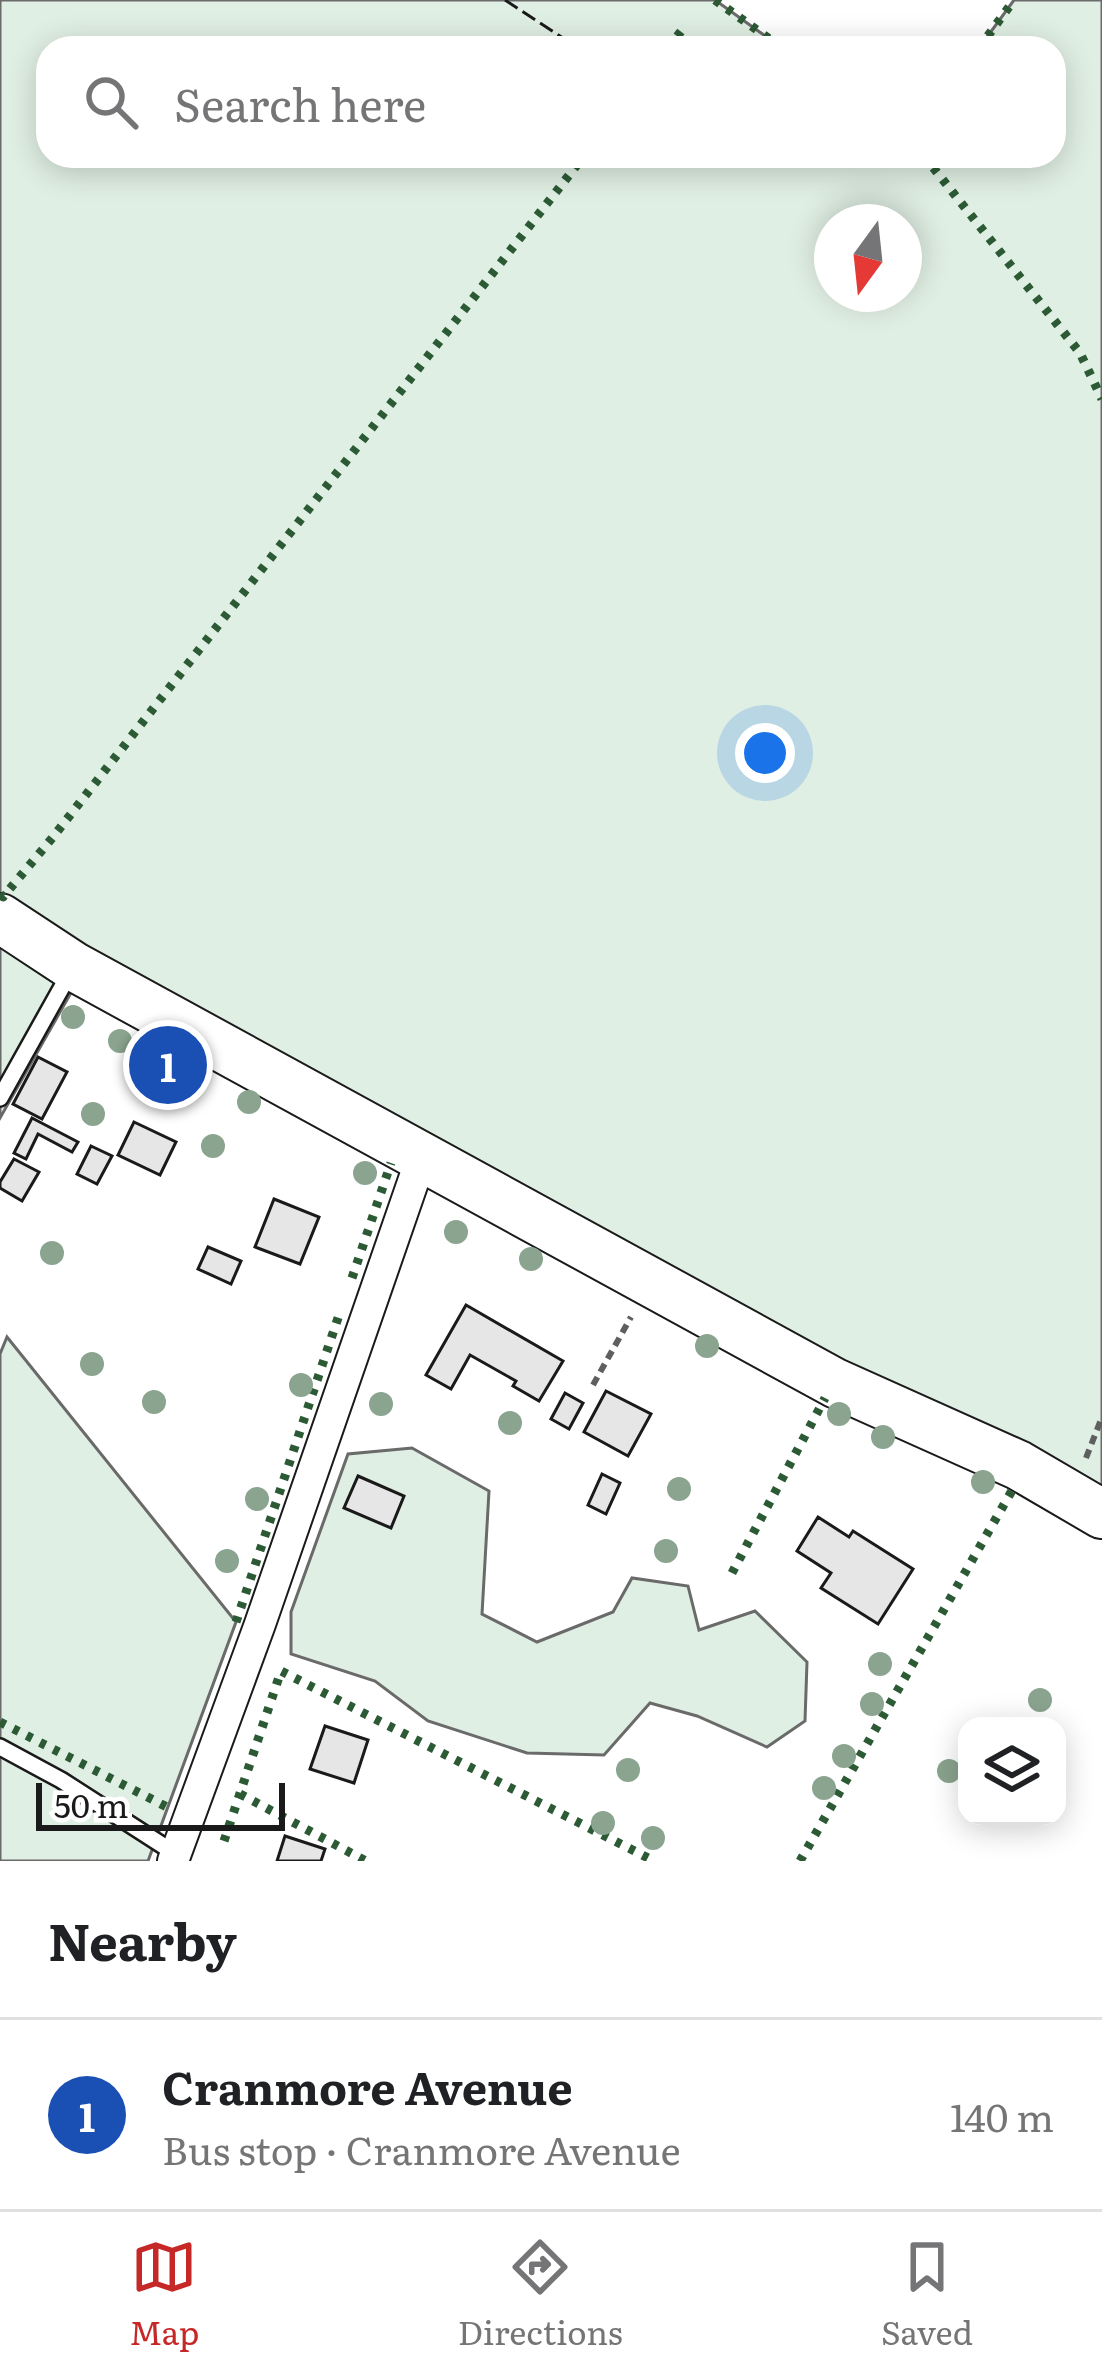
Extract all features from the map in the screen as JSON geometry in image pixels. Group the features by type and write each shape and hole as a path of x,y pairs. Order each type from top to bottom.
{"main road":[{"path":"0,918 73,966 650,1283 835,1383 1018,1465 1102,1514"}],"street":[{"path":"175,1857 421,1159"}],"lane":[{"path":"0,1098 73,966"},
{"path":"0,1748 61,1780 175,1857"}],"path":[{"path":"593,1385 650,1283"}],"green space":[{"path":"0,0 715,0 765,36 36,36 36,168 1066,168 1066,36 988,36 1014,0 1102,0 1102,1495 839,1362 86,950 0,894"},
{"path":"0,943 72,991 0,1118"},
{"path":"7,1337 236,1622 148,1861 0,1861 0,1354"},
{"path":"412,1448 489,1491 482,1614 537,1642 613,1612 632,1578 688,1586 699,1630 755,1611 807,1662 805,1721 767,1747 697,1716 650,1703 604,1755 527,1753 428,1721 375,1681 291,1654 291,1612 348,1454"}],"building":[{"path":"38,1057 67,1072 42,1119 13,1104"},
{"path":"32,1118 78,1142 72,1152 38,1134 26,1159 14,1153"},
{"path":"134,1122 176,1142 160,1175 118,1155"},
{"path":"91,1146 112,1156 97,1184 77,1174"},
{"path":"14,1159 39,1172 22,1201 0,1188"},
{"path":"274,1199 319,1217 300,1264 255,1247"},
{"path":"208,1247 241,1261 231,1284 198,1269"},
{"path":"466,1305 563,1361 539,1401 513,1386 516,1381 470,1355 451,1389 426,1375"},
{"path":"606,1391 651,1414 628,1456 584,1432"},
{"path":"565,1393 583,1403 569,1429 551,1419"},
{"path":"602,1474 620,1483 606,1514 588,1505"},
{"path":"358,1476 404,1496 391,1528 344,1508"},
{"path":"818,1517 849,1537 853,1531 913,1569 878,1624 821,1588 831,1573 797,1551"},
{"path":"325,1726 368,1740 354,1783 310,1769"},
{"path":"285,1836 325,1849 321,1861 277,1861"}],"hedge":[{"path":"715,0 765,36"},
{"path":"988,36 1014,0"},
{"path":"677,36 685,26"},
{"path":"0,894 3,897 53,837 575,168"},
{"path":"934,168 1080,353 1102,399"},
{"path":"352,1278 391,1163"},
{"path":"236,1622 340,1312"},
{"path":"732,1573 825,1398"},
{"path":"800,1861 1014,1487"},
{"path":"224,1841 281,1671 654,1861"},
{"path":"0,1722 167,1807"},
{"path":"240,1794 366,1861"}],"fence":[{"path":"505,0 560,36"}],"place":[{"name":"Cranmore Avenue","path":"168,1065"}]}
